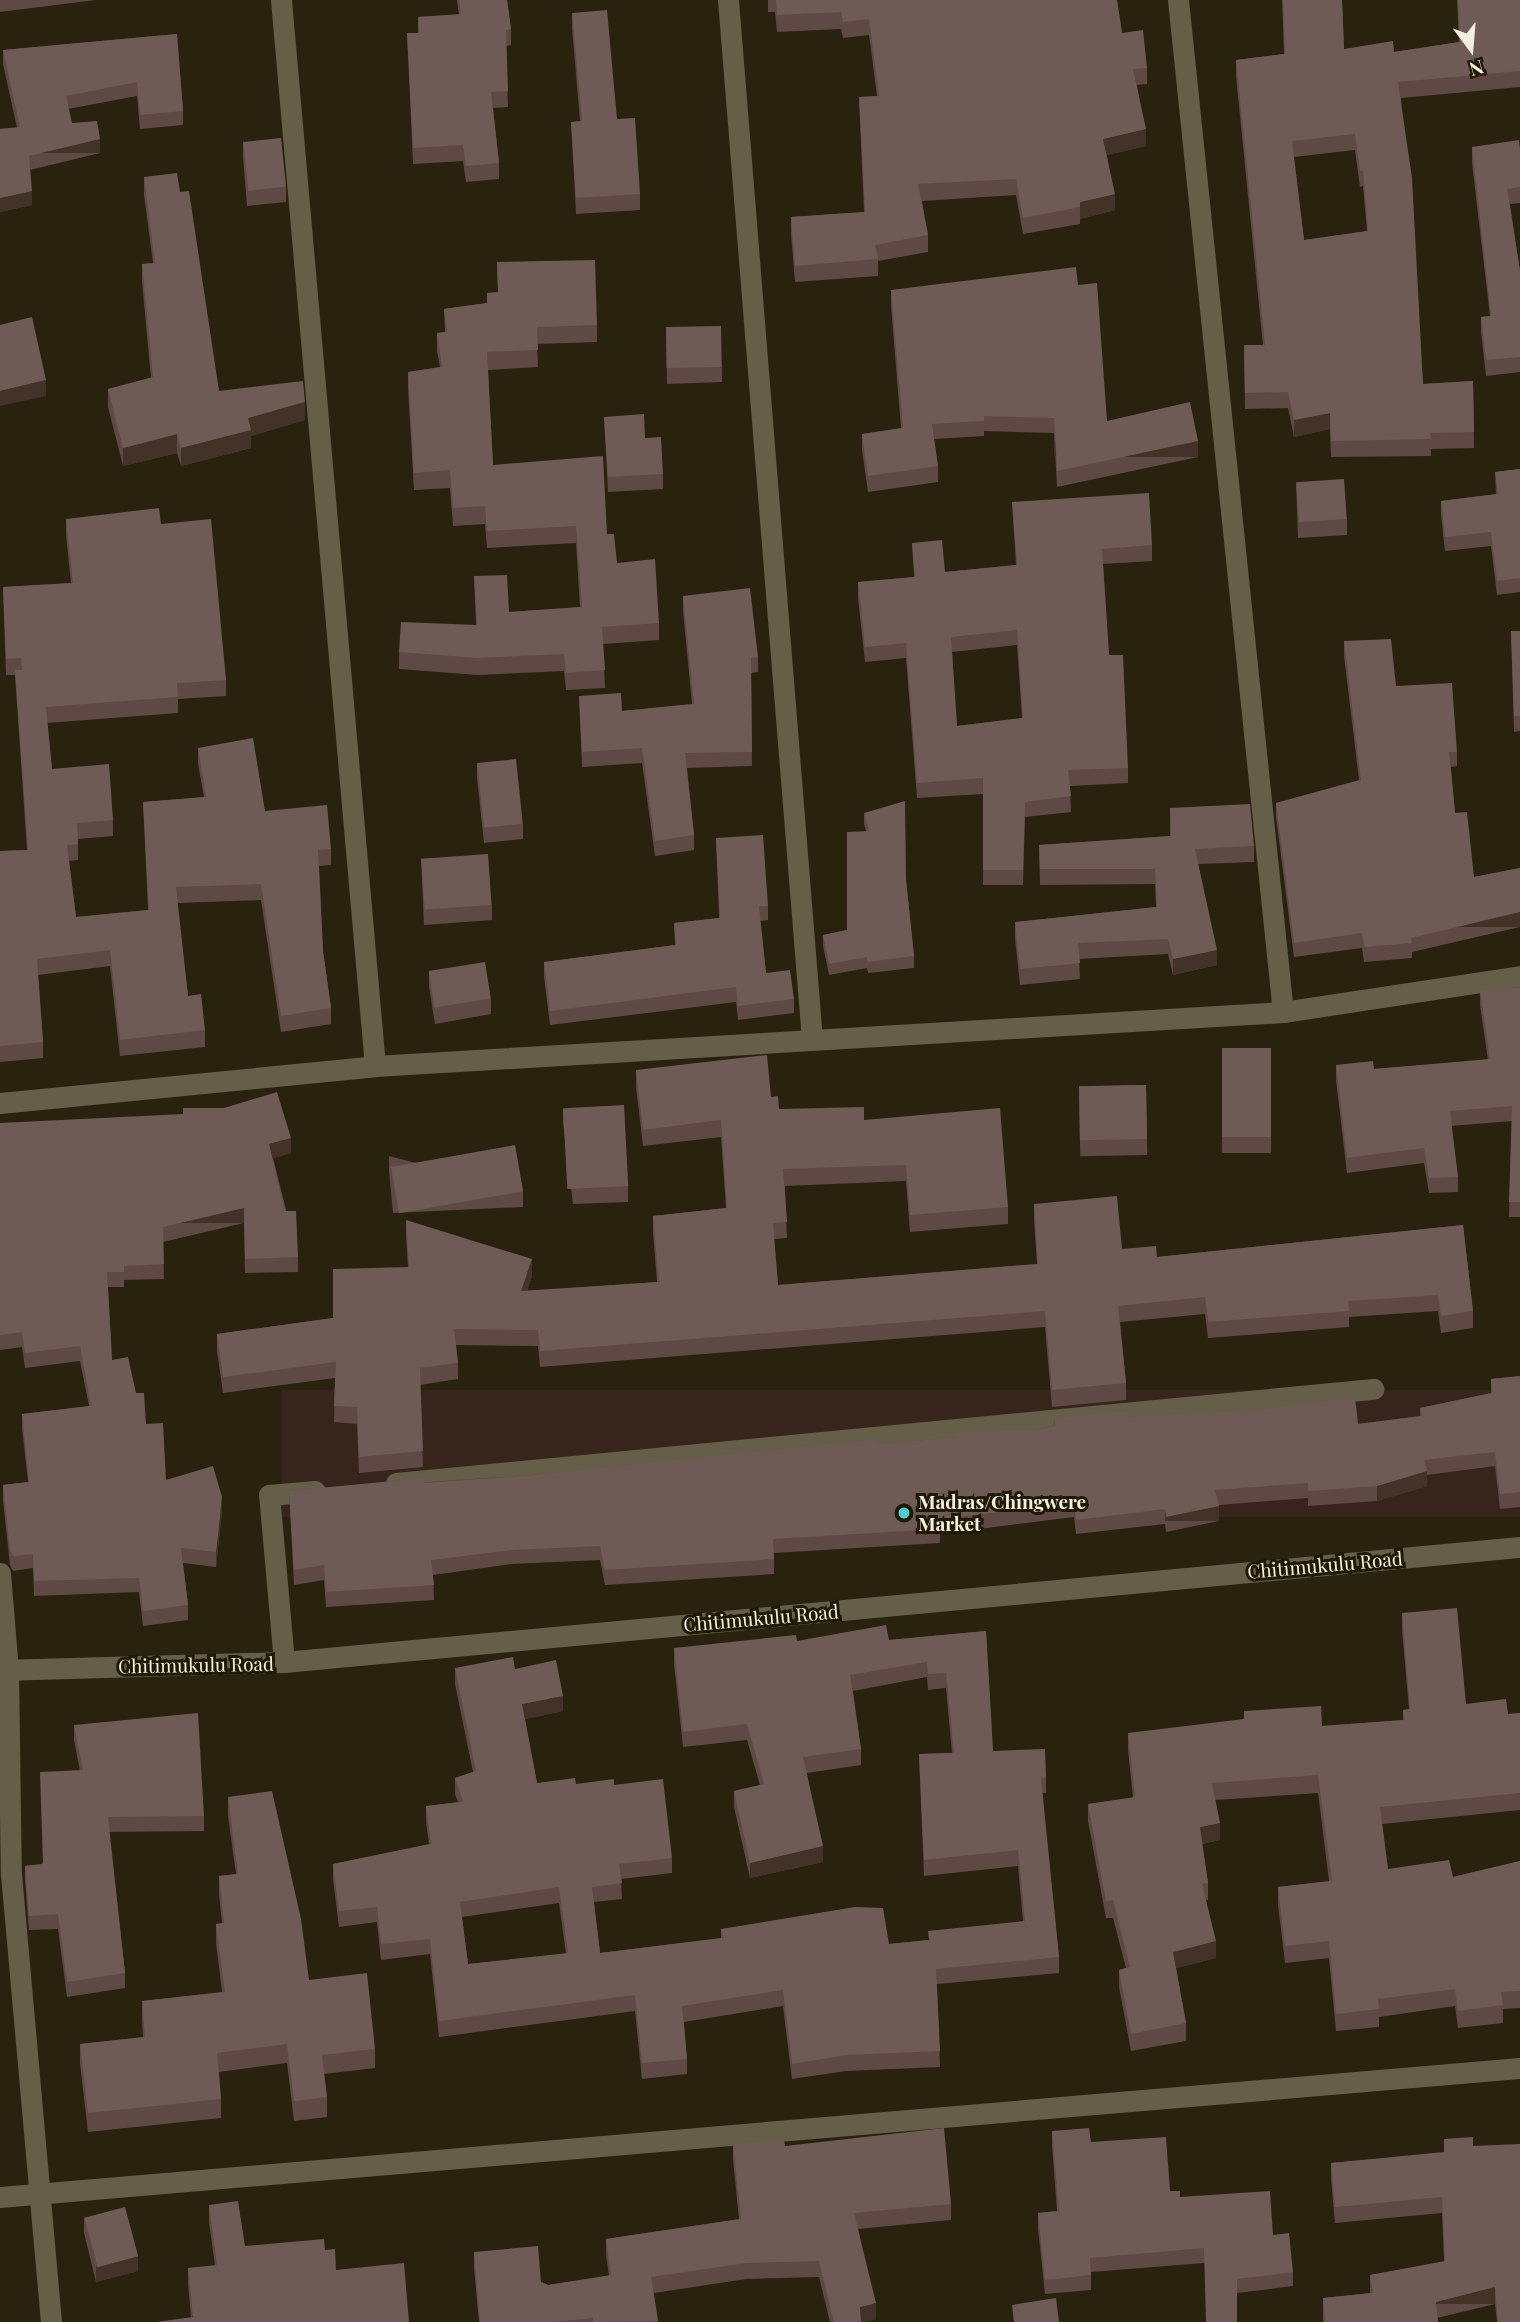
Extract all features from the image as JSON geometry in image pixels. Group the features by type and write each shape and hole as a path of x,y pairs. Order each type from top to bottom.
{"street":[{"path":"281,0 375,1066"},
{"path":"729,0 812,1040"},
{"path":"1178,0 1283,1012"},
{"path":"0,1103 375,1066 1283,1012 1520,976"},
{"path":"380,1484 1373,1389"},
{"path":"284,1662 269,1495 338,1488"},
{"name":"Chitimukulu Road","path":"4,1670 284,1662 1520,1547"},
{"path":"0,1573 11,1874 51,2322"},
{"path":"0,2197 1520,2068"}],"shaded area":[{"path":"282,1390 1520,1390 1520,1517 282,1517"}],"building":[{"path":"459,0 507,0 511,29 506,30 508,91 491,92 499,163 466,166 463,145 413,148 407,33 419,33 418,17 461,14"},
{"path":"776,0 1117,0 1122,33 1143,30 1147,68 1133,69 1146,129 1103,139 1115,194 1080,202 1080,207 1023,218 1016,179 918,184 928,235 875,245 878,259 795,266 791,217 865,212 859,97 879,96 869,19 843,22 841,12 777,15"},
{"path":"1283,0 1342,0 1344,49 1393,41 1394,52 1460,42 1458,0 1520,0 1520,71 1398,82 1412,178 1423,384 1473,381 1474,432 1430,433 1431,439 1331,441 1330,413 1294,420 1288,392 1245,393 1244,345 1265,345 1236,60 1285,54","holes":["1355,134 1360,171 1363,170 1368,231 1304,240 1292,141"]},
{"path":"607,10 617,119 635,118 640,194 576,198 571,122 582,121 572,13"},
{"path":"177,34 183,111 140,115 137,82 66,96 72,123 97,121 100,139 29,156 32,191 0,198 0,129 20,127 3,50"},
{"path":"281,138 286,187 248,191 243,142"},
{"path":"1519,140 1520,187 1507,189 1520,271 1520,357 1486,360 1481,317 1491,316 1472,147"},
{"path":"177,173 180,192 189,191 219,391 303,381 305,402 248,418 251,430 181,448 177,434 123,448 108,389 153,377 142,264 155,263 144,177"},
{"path":"595,260 597,325 537,327 538,350 487,352 493,465 603,456 607,534 614,534 617,563 655,559 659,623 602,627 605,670 566,673 564,654 478,658 399,652 401,622 477,625 474,576 507,575 509,612 582,607 576,526 487,531 485,506 453,508 450,470 414,473 408,372 442,367 437,333 447,332 444,309 487,303 487,293 498,292 497,262"},
{"path":"1076,267 1078,285 1097,283 1107,421 1190,402 1198,441 1057,471 1054,418 984,416 984,421 932,424 938,466 868,476 862,434 903,428 891,290"},
{"path":"32,317 46,380 0,391 0,325"},
{"path":"721,326 722,367 667,368 666,327"},
{"path":"644,414 645,438 661,437 663,474 608,477 604,417"},
{"path":"1520,469 1520,578 1497,581 1491,532 1445,537 1441,501 1498,494 1495,472"},
{"path":"1344,479 1347,519 1299,522 1296,482"},
{"path":"1149,493 1152,545 1102,549 1109,655 1123,655 1128,768 1068,770 1071,796 1025,802 1023,870 983,870 983,778 917,783 906,643 865,647 858,582 915,577 912,543 942,540 945,572 1017,565 1012,502","holes":["1017,630 1023,718 957,726 951,637"]},
{"path":"159,508 161,524 211,519 226,680 177,683 178,697 46,707 52,769 109,764 113,820 77,823 78,844 67,845 76,917 149,910 143,802 206,797 198,748 253,738 265,811 327,805 331,849 318,850 323,951 331,1008 281,1016 261,884 176,887 188,996 201,994 205,1030 120,1040 110,950 37,959 43,1042 0,1046 0,851 28,850 15,670 22,670 21,658 6,659 3,587 73,583 66,519"},
{"path":"750,588 758,657 751,658 752,752 685,753 694,835 655,841 642,748 582,752 579,696 621,693 622,711 694,704 683,596"},
{"path":"1511,631 1520,631 1520,716 1514,716"},
{"path":"1391,639 1396,686 1452,683 1457,752 1449,752 1455,813 1467,812 1474,877 1520,868 1520,912 1411,938 1412,943 1364,947 1362,933 1294,943 1276,803 1361,780 1344,641"},
{"path":"516,759 523,824 484,828 477,763"},
{"path":"905,801 906,880 914,956 868,962 867,957 829,964 823,935 847,930 847,832 869,831 864,813"},
{"path":"1250,804 1254,846 1195,849 1217,950 1173,959 1168,939 1078,943 1080,963 1020,969 1015,922 1157,907 1155,869 1040,869 1039,845 1171,836 1170,808"},
{"path":"763,835 768,906 759,906 766,973 790,970 794,999 738,1006 736,987 550,1011 544,962 676,945 674,923 720,918 716,838"},
{"path":"488,854 492,905 425,910 421,859"},
{"path":"485,962 491,999 434,1007 429,971"},
{"path":"1520,987 1520,1202 1509,1202 1512,1106 1450,1111 1458,1177 1429,1178 1424,1148 1347,1158 1336,1065 1373,1061 1374,1069 1490,1059 1480,990"},
{"path":"1222,1048 1271,1048 1271,1137 1222,1137"},
{"path":"767,1055 771,1097 778,1096 779,1109 864,1107 864,1120 1000,1108 1008,1207 910,1215 906,1165 783,1169 787,1222 773,1223 778,1285 1038,1264 1034,1204 1117,1196 1122,1249 1156,1246 1157,1257 1463,1225 1473,1311 1441,1316 1438,1295 1348,1301 1349,1311 1208,1322 1205,1297 1118,1306 1126,1383 1052,1390 1045,1311 540,1351 538,1330 454,1329 458,1363 420,1368 423,1451 359,1457 357,1407 334,1406 336,1362 223,1377 217,1334 333,1318 333,1269 409,1267 406,1220 532,1259 521,1291 659,1282 653,1216 727,1208 721,1120 643,1130 636,1070"},
{"path":"1146,1085 1147,1139 1080,1140 1079,1086"},
{"path":"277,1092 291,1138 269,1144 285,1211 296,1211 298,1257 245,1259 244,1208 163,1227 164,1264 124,1266 124,1272 107,1272 112,1360 128,1357 136,1393 144,1393 146,1424 163,1423 166,1480 213,1466 222,1497 216,1552 181,1548 188,1605 143,1611 139,1578 34,1581 33,1554 13,1556 10,1550 3,1485 29,1482 22,1414 91,1406 80,1346 25,1353 22,1332 0,1335 0,1123 183,1114 183,1108 224,1108"},
{"path":"624,1105 628,1186 567,1189 563,1108"},
{"path":"515,1145 523,1191 399,1213 391,1167"},
{"name":"Madras/Chingwere Market","path":"1520,1376 1520,1492 1500,1494 1495,1452 1424,1460 1427,1471 1377,1486 1308,1491 1308,1483 1215,1490 1219,1506 1166,1517 1165,1509 1076,1520 1074,1503 940,1519 940,1529 773,1539 774,1559 605,1570 600,1546 511,1550 431,1560 434,1585 326,1592 324,1565 294,1570 289,1491 424,1478 424,1483 532,1475 876,1439 877,1444 960,1437 960,1432 1037,1430 1055,1426 1054,1418 1128,1411 1128,1417 1256,1410 1355,1397 1358,1424 1422,1416 1420,1408 1492,1393 1491,1379"},
{"path":"1457,1608 1466,1704 1506,1699 1508,1714 1520,1713 1520,1793 1380,1807 1388,1869 1449,1860 1453,1877 1520,1861 1520,1991 1501,1992 1503,2005 1458,2011 1455,1989 1378,1999 1379,2009 1336,2014 1329,1941 1285,1946 1278,1887 1332,1881 1318,1775 1212,1783 1220,1823 1200,1827 1208,1883 1202,1884 1216,1941 1173,1952 1186,2023 1131,2034 1119,1970 1130,1967 1113,1900 1106,1901 1088,1804 1135,1797 1128,1733 1244,1719 1244,1711 1321,1706 1322,1726 1404,1720 1403,1710 1410,1709 1402,1613"},
{"path":"886,1625 889,1640 986,1631 993,1751 1045,1749 1046,1777 1041,1778 1059,1957 936,1969 940,2051 846,2055 792,2064 783,1990 682,2006 687,2059 642,2063 635,1995 439,2021 430,1939 381,1944 377,1907 339,1911 333,1864 431,1844 426,1806 463,1802 455,1778 476,1771 455,1668 513,1657 515,1669 556,1660 563,1696 522,1704 537,1783 575,1778 576,1784 614,1779 614,1785 663,1779 672,1858 619,1864 622,1883 592,1887 600,1953 723,1938 721,1929 855,1907 883,1908 889,1944 929,1940 928,1931 1025,1921 1018,1850 924,1860 919,1754 954,1753 946,1673 928,1674 927,1662 850,1675 861,1749 803,1757 823,1846 750,1863 734,1791 764,1784 747,1724 683,1732 674,1648 796,1635 797,1641","holes":["559,1887 568,1953 468,1964 460,1902"]},
{"path":"198,1713 204,1816 108,1817 125,1973 67,1982 58,1914 29,1916 25,1866 43,1864 40,1772 83,1770 74,1725"},
{"path":"272,1791 301,1919 309,1980 367,1973 375,2049 322,2055 327,2097 294,2101 287,2044 217,2053 221,2099 88,2113 80,2044 145,2037 142,2001 225,1992 216,1924 224,1923 219,1876 238,1874 228,1797"},
{"path":"944,2128 951,2204 854,2213 876,2303 860,2307 861,2322 834,2322 819,2261 746,2263 651,2277 658,2321 593,2322 593,2318 554,2322 480,2322 474,2252 538,2246 541,2282 548,2285 611,2275 606,2239 741,2219 733,2144 784,2140 785,2146"},
{"path":"1089,2128 1091,2142 1166,2137 1170,2191 1180,2191 1180,2197 1270,2191 1273,2235 1289,2233 1293,2272 1237,2279 1237,2322 1206,2322 1204,2248 1090,2258 1091,2275 1045,2280 1038,2213 1059,2211 1052,2131"},
{"path":"1473,2137 1473,2146 1520,2144 1520,2322 1498,2322 1495,2287 1436,2302 1438,2322 1325,2322 1323,2298 1373,2293 1370,2275 1445,2261 1442,2197 1335,2207 1331,2163 1444,2152 1444,2139"},
{"path":"238,2201 245,2246 324,2239 325,2250 335,2249 336,2270 404,2263 409,2322 156,2322 193,2317 188,2268 217,2265 209,2205"},
{"path":"125,2207 138,2256 98,2267 84,2218"},
{"path":"1056,2298 1059,2322 1014,2322 1012,2305"}],"place":[{"name":"Madras/Chingwere Market","path":"904,1513"}]}
